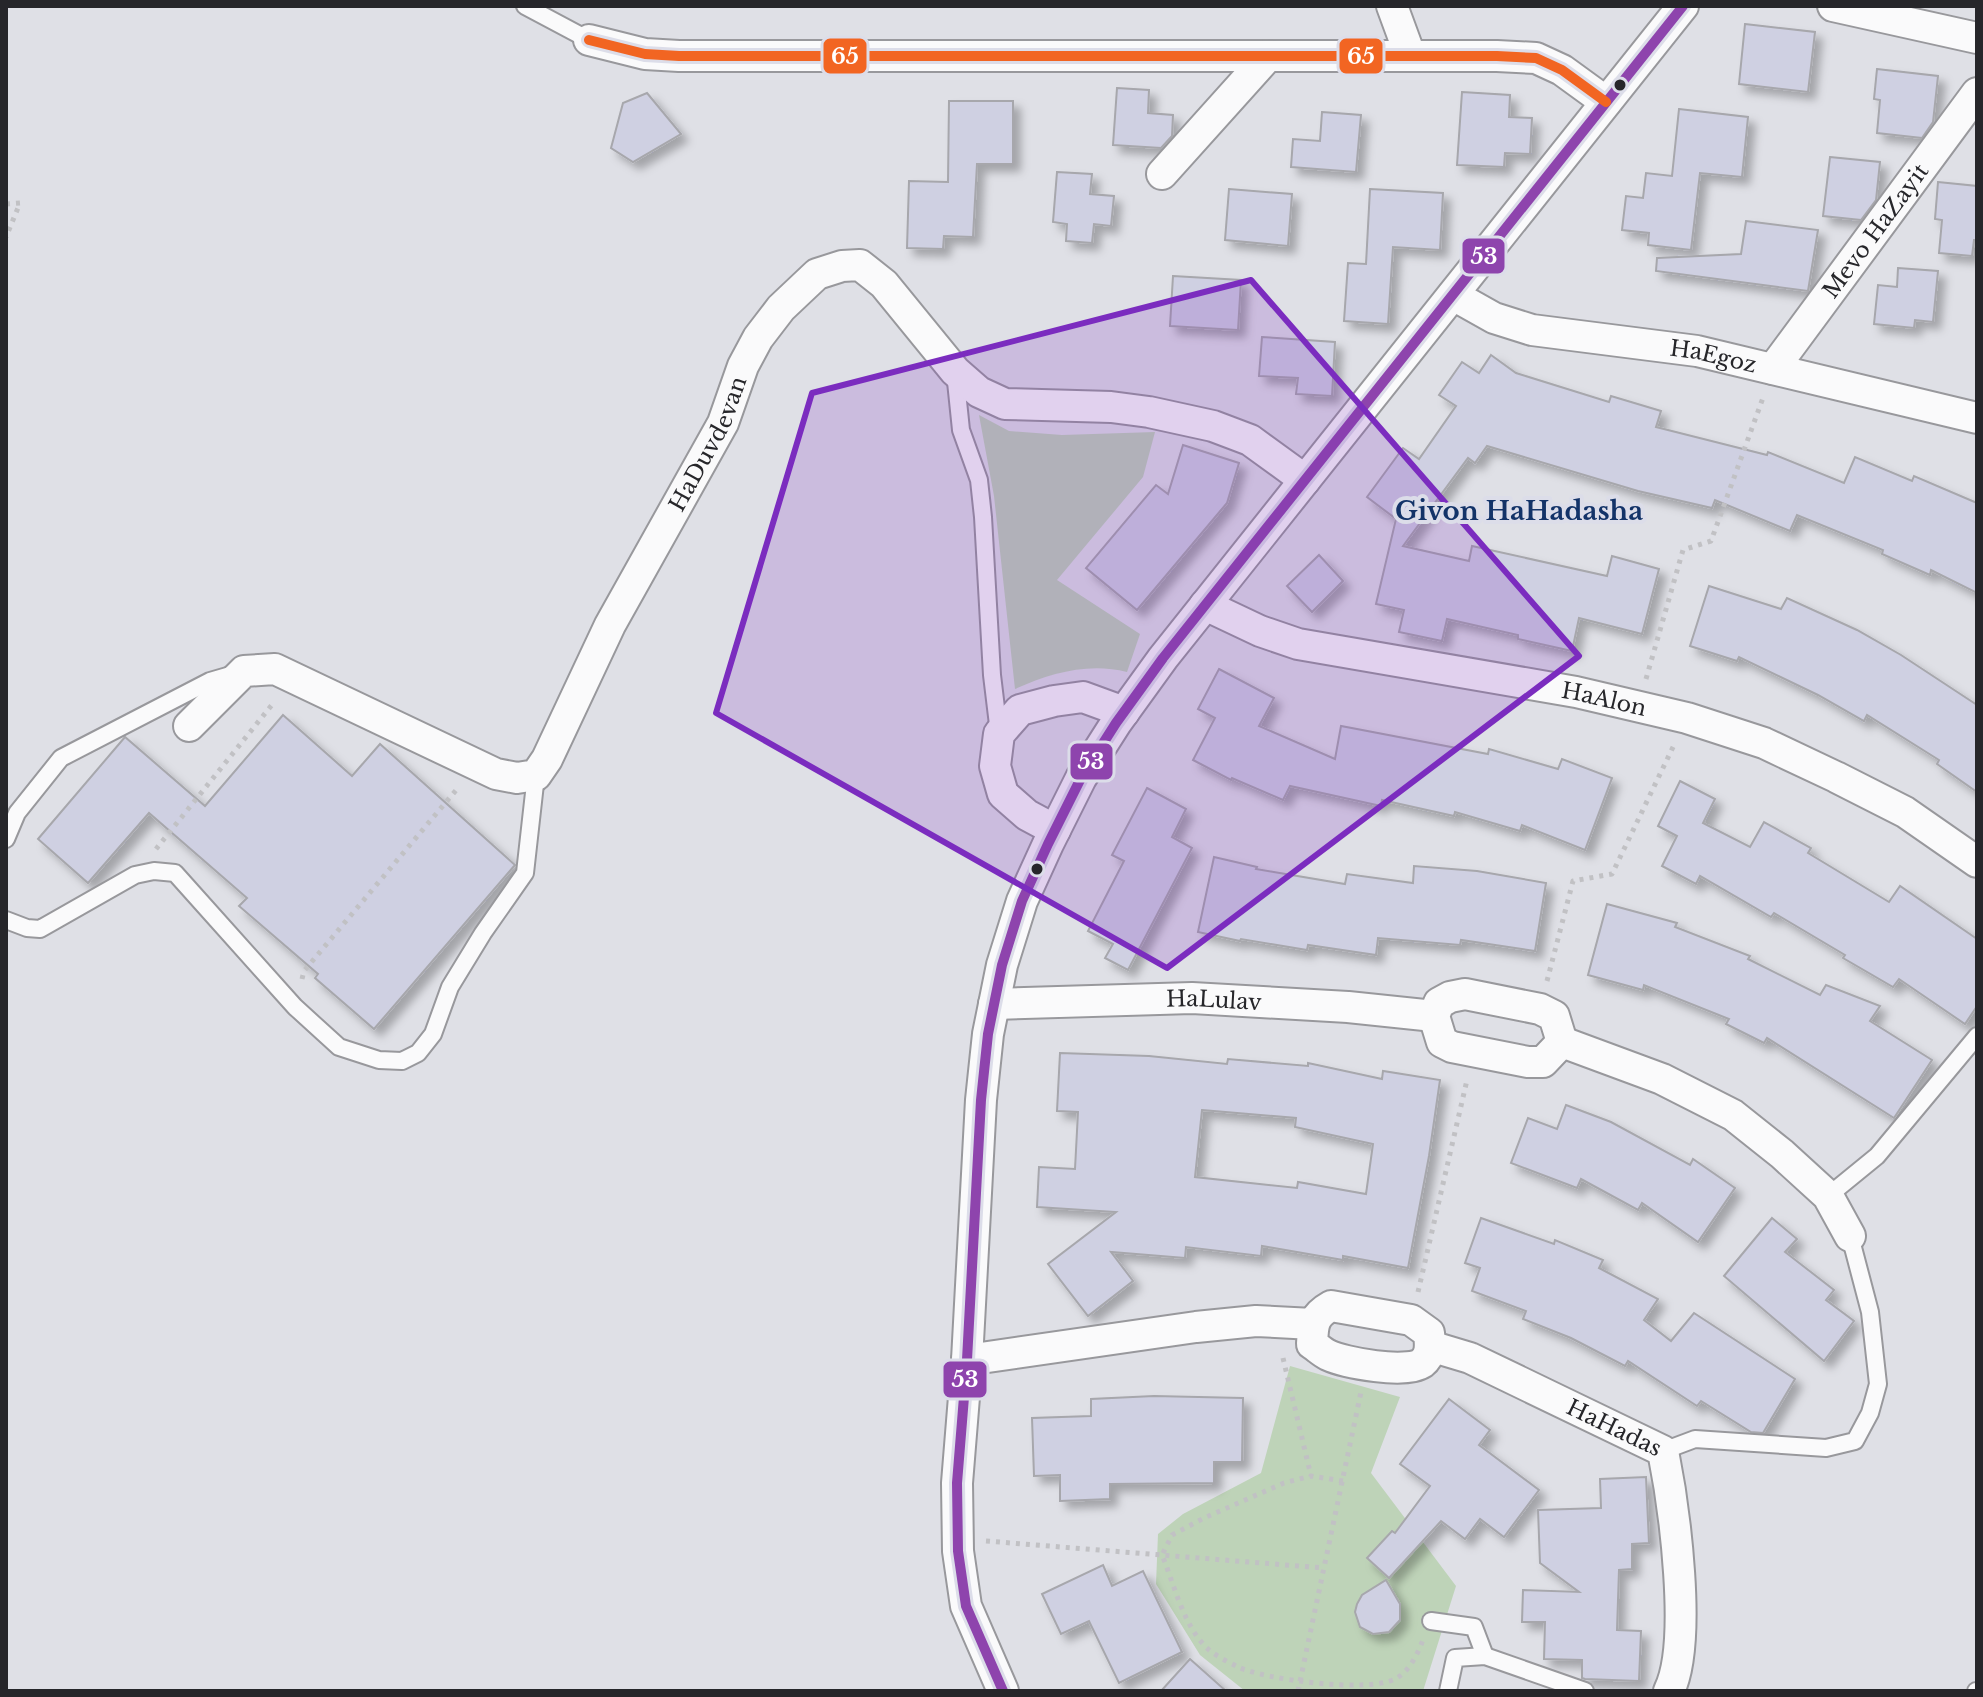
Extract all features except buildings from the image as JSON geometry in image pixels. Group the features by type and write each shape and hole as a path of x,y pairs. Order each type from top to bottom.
{"street":[{"path":"1392,6 1410,55"},
{"path":"1003,1691 966,1606 958,1539 957,1483 981,1100 988,1034 1002,965 1022,901 1081,778 1124,712 1205,605 1683,6"},
{"path":"1833,6 1977,38"},
{"path":"589,40 645,54 679,56 1410,55 1536,58 1562,70 1606,102"},
{"path":"1162,174 1268,56"},
{"name":"Mevo HaZayit","path":"1773,369 1977,93"},
{"name":"HaDuvdevan","path":"536,775 554,745 610,625 718,433 743,366 758,338 781,308 817,274 842,266 860,265 884,284 955,371 979,392 1005,404 1111,407 1213,426 1250,440 1305,480"},
{"name":"HaEgoz","path":"1453,295 1494,318 1532,330 1697,351 1977,418"},
{"name":"HaAlon","path":"1205,605 1260,631 1298,644 1576,692 1687,718 1764,743 1905,812 1977,862"},
{"path":"189,726 244,671 275,669 477,765 517,778 536,775"},
{"path":"1055,830 1027,815 1003,794 995,766 999,734 1020,710 1054,701 1083,697 1124,712"},
{"path":"1465,994 1540,1009 1554,1016 1562,1042 1543,1062 1474,1052 1442,1042 1434,1016 1439,1003 1465,994"},
{"name":"HaLulav","path":"994,1004 1192,998 1348,1007 1434,1016"},
{"path":"1562,1042 1662,1079 1733,1115 1828,1196 1850,1236"},
{"path":"1331,1306 1411,1320 1429,1333 1430,1346 1424,1362 1408,1369 1394,1369 1329,1355 1312,1344 1317,1314 1331,1306"},
{"path":"967,1360 1196,1327 1256,1321 1313,1324"},
{"name":"HaHadas","path":"1430,1346 1470,1358 1663,1451 1672,1496 1681,1633 1674,1681 1669,1691"}],"lane":[{"path":"525,6 589,40"},
{"path":"955,371 961,430 979,480 999,734"},
{"path":"6,839 17,813 61,758 210,681 244,671"},
{"path":"6,920 40,929 135,875 154,871 175,873 295,1007 339,1047 379,1060 402,1061 418,1053 433,1034 450,987 525,873 536,775"},
{"path":"1828,1196 1877,1156 1977,1036"},
{"path":"1663,1451 1695,1439 1826,1448 1855,1441 1870,1413 1878,1384 1870,1312 1850,1236"},
{"path":"1431,1621 1474,1627 1485,1656"},
{"path":"1448,1691 1455,1658 1485,1656 1585,1691"}],"path":[{"path":"6,204 20,203 6,237"},
{"path":"1638,707 1683,550 1711,541 1773,369"},
{"path":"135,875 293,678"},
{"path":"1540,1009 1573,881 1612,874 1687,718"},
{"path":"295,1007 304,971 477,765"},
{"path":"1411,1320 1474,1052"},
{"path":"1275,1322 1311,1476"},
{"path":"1298,1691 1367,1363"},
{"path":"1343,1481 1311,1476 1284,1483 1172,1535 1162,1555 1190,1626 1204,1646 1240,1668 1300,1681 1366,1686 1396,1679 1414,1661 1431,1621"},
{"path":"958,1539 1324,1568"}],"highlighted area":[{"path":"1251,280 1579,656 1167,968 716,713 812,393"}],"green space":[{"path":"979,415 1009,431 1062,435 1155,432 1143,477 1057,580 1140,634 1127,672 1098,668 1070,671 1015,689 994,496"},
{"path":"1290,1366 1400,1397 1371,1473 1456,1586 1423,1691 1245,1691 1200,1655 1156,1584 1158,1534 1183,1514 1261,1473"}],"transit line":[{"name":"53","path":"1003,1691 966,1606 958,1551 957,1483 981,1100 988,1034 1002,965 1022,901 1081,778 1163,658 1683,6"},
{"name":"65","path":"589,40 645,54 679,56 1536,58 1562,70 1606,102"}],"district":[{"name":"Givon HaHadasha","path":"1519,511"}]}
